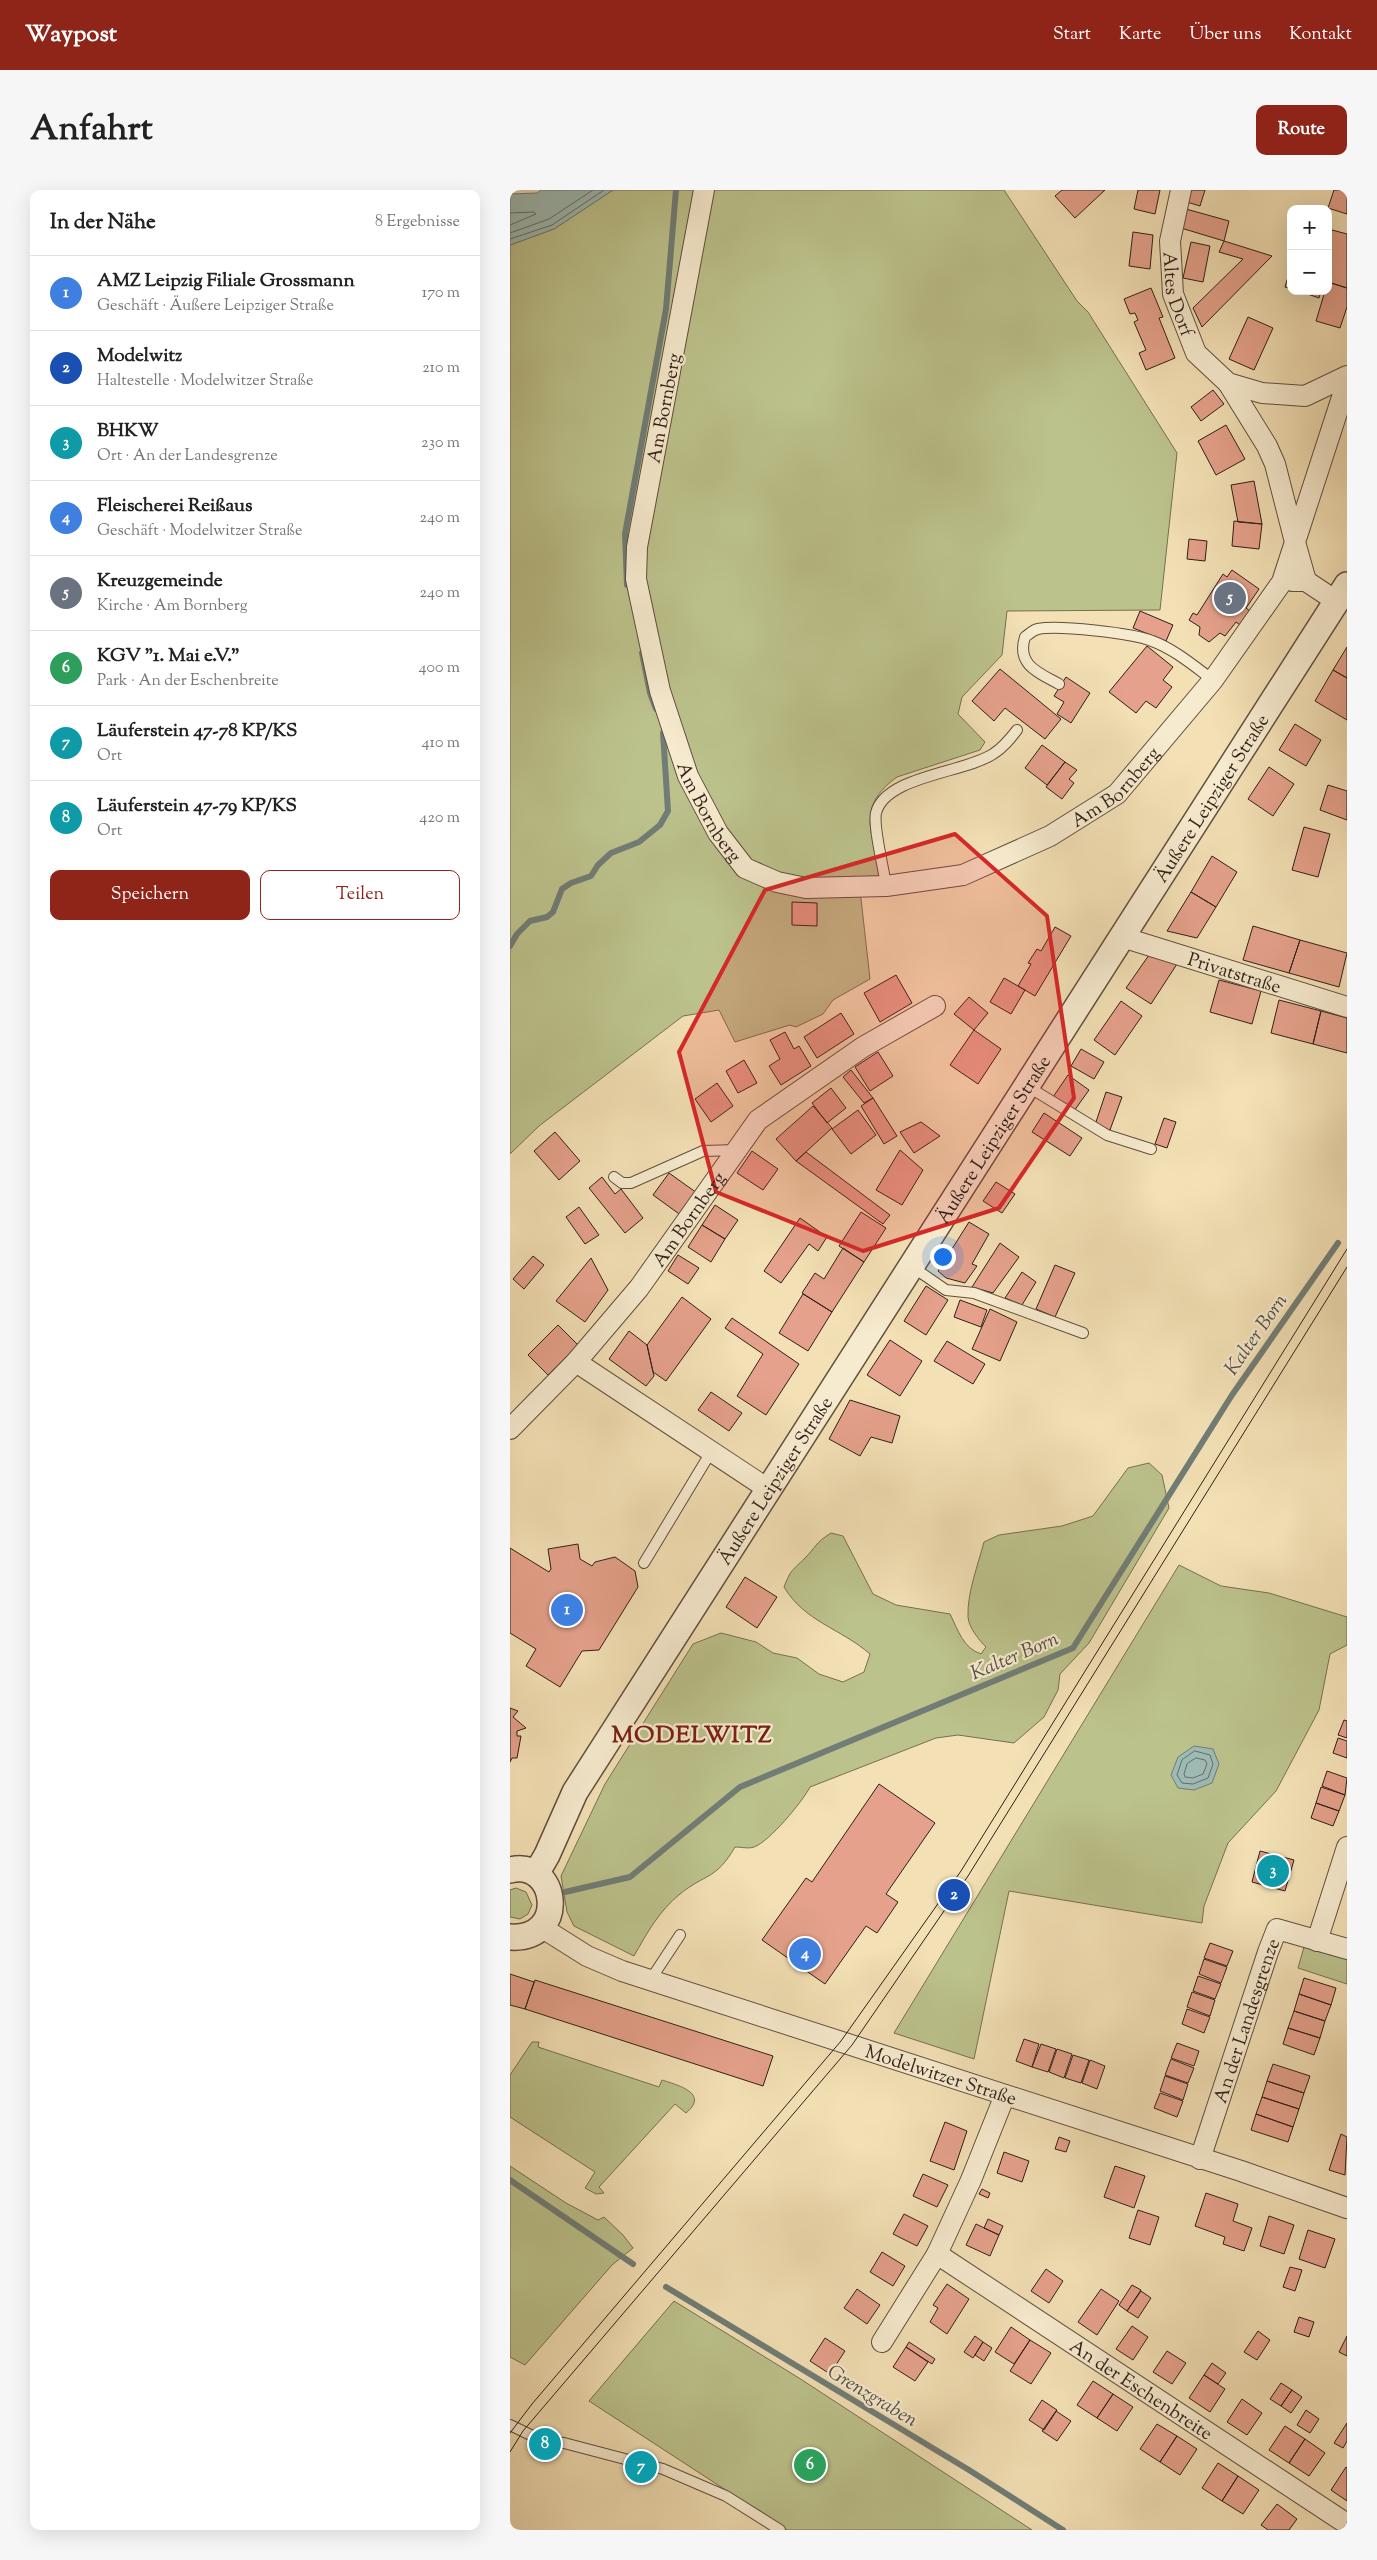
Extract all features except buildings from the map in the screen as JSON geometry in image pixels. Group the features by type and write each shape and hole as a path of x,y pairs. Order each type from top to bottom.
{"street":[{"name":"Am Bornberg","path":"704,190 637,547 636,579 660,691 688,776 718,833 745,868 777,882 806,888 886,886 963,875 1059,831 1117,794 1213,680 1282,582 1295,542"},
{"name":"Altes Dorf","path":"1180,190 1170,241 1173,294 1196,353 1228,383 1271,455 1306,581"},
{"name":"Altes Dorf","path":"1228,383 1262,393 1305,396 1347,376"},
{"path":"1295,542 1347,382"},
{"path":"1282,582 1306,581 1341,601"},
{"name":"Äußere Leipziger Straße","path":"536,1874 547,1855 576,1792 910,1266 1341,601"},
{"name":"Privatstraße","path":"1122,937 1347,1007"},
{"name":"Am Bornberg","path":"510,1429 576,1362 664,1257 758,1120 863,1048 935,1006"},
{"path":"576,1362 768,1489"},
{"path":"1347,1847 1317,1940 1347,1949"},
{"path":"510,1870 525,1870 536,1874 543,1881 551,1900 549,1914 541,1928 532,1934 520,1938 510,1937"},
{"name":"Modelwitzer Straße","path":"541,1928 595,1960 1347,2208"},
{"name":"An der Landesgrenze","path":"1200,2159 1277,1929 1317,1940"},
{"path":"882,2342 937,2254 971,2180 1005,2095"},
{"name":"An der Eschenbreite","path":"937,2254 1347,2524"}],"lane":[{"path":"1059,684 1030,668 1026,660 1022,645 1025,637 1036,629 1132,635 1152,641 1170,650 1213,680"},
{"path":"886,886 876,814 882,800 896,789 992,755 1006,745 1017,730"},
{"path":"1026,1086 1107,1135 1151,1149"},
{"path":"614,1177 622,1183 631,1183 703,1152 738,1150"},
{"path":"910,1266 946,1290 974,1293 1083,1333"},
{"path":"644,1563 712,1452"},
{"path":"651,1979 680,1935"},
{"path":"510,2424 543,2441 564,2443 663,2469 726,2496 780,2530"}],"highlighted area":[{"path":"955,834 1047,916 1074,1098 999,1208 863,1251 716,1192 679,1052 765,890"}],"green space":[{"path":"613,190 1004,190 1077,301 1088,312 1177,453 1160,610 1007,611 1002,655 962,697 958,714 985,742 980,750 897,777 884,788 876,799 871,809 870,820 880,873 877,881 859,881 870,979 833,1000 823,1014 796,1027 790,1025 735,1042 719,1010 683,1016 539,1126 510,1154 510,245 554,229"},
{"path":"1149,1463 1162,1475 1169,1508 1089,1643 1060,1674 1058,1690 1044,1717 1014,1743 958,1735 936,1738 810,1787 793,1811 760,1844 747,1848 735,1847 716,1871 680,1894 654,1923 634,1956 574,1926 567,1912 561,1876 605,1784 693,1644 721,1633 756,1642 773,1653 797,1658 819,1674 843,1682 864,1672 870,1654 802,1609 784,1587 792,1571 822,1540 831,1533 843,1536 873,1594 896,1605 950,1614 965,1643 981,1654 986,1647 970,1625 968,1608 971,1589 984,1542 999,1535 1062,1526 1093,1516 1128,1468"},
{"path":"1179,1565 1221,1586 1269,1593 1347,1617 1347,1645 1330,1654 1319,1710 1276,1791 1228,1843 1204,1906 1202,1923 1009,1891 974,2059 894,2033"},
{"path":"516,1888 526,1892 532,1905 528,1914 520,1919 510,1917 510,1890"},
{"path":"1304,1947 1347,1959 1347,1984 1298,1968"},
{"path":"532,2042 539,2042 538,2047 659,2087 662,2080 683,2087 693,2095 692,2106 686,2113 675,2104 599,2187 604,2193 596,2194 585,2188 595,2172 510,2117 510,2075"},
{"path":"510,2166 566,2203 598,2220 604,2217 623,2235 633,2248 612,2265 525,2365 510,2357"},
{"path":"674,2301 799,2378 1032,2530 787,2530 589,2401"}],"water":[{"path":"541,190 613,190 554,229 510,245 510,194 537,193"},
{"path":"1194,1746 1213,1749 1219,1764 1212,1783 1194,1790 1178,1788 1171,1775 1178,1757"}],"waterway":[{"path":"627,585 625,534 666,309 676,190"},
{"path":"642,653 650,693 656,709"},
{"path":"510,946 517,934 530,921 547,917 553,912 562,889 571,883 591,876 598,865 611,853 639,842 660,825 668,811 663,733"},
{"name":"Kalter Born","path":"565,1892 630,1877 740,1787 1073,1648 1232,1395 1338,1243"},
{"name":"Grenzgraben","path":"510,2180 633,2264"},
{"name":"Grenzgraben","path":"666,2287 969,2470 1063,2530"}],"tram line":[{"path":"510,2433 532,2404 841,2041 961,1871 1347,1249"},
{"path":"510,2452 523,2431 852,2045 968,1876 1347,1267"}],"place":[{"name":"Kreuzgemeinde","path":"1230,598"},
{"name":"AMZ Leipzig Filiale Grossmann","path":"567,1610"},
{"name":"BHKW","path":"1273,1871"},
{"name":"Modelwitz","path":"954,1895"},
{"name":"Fleischerei Reißaus","path":"805,1954"},
{"name":"Läuferstein 47-79 KP/KS","path":"545,2444"},
{"name":"KGV \"1. Mai e.V.\"","path":"810,2465"},
{"name":"Läuferstein 47-78 KP/KS","path":"641,2467"}],"district":[{"name":"MODELWITZ","path":"692,1734"}]}
